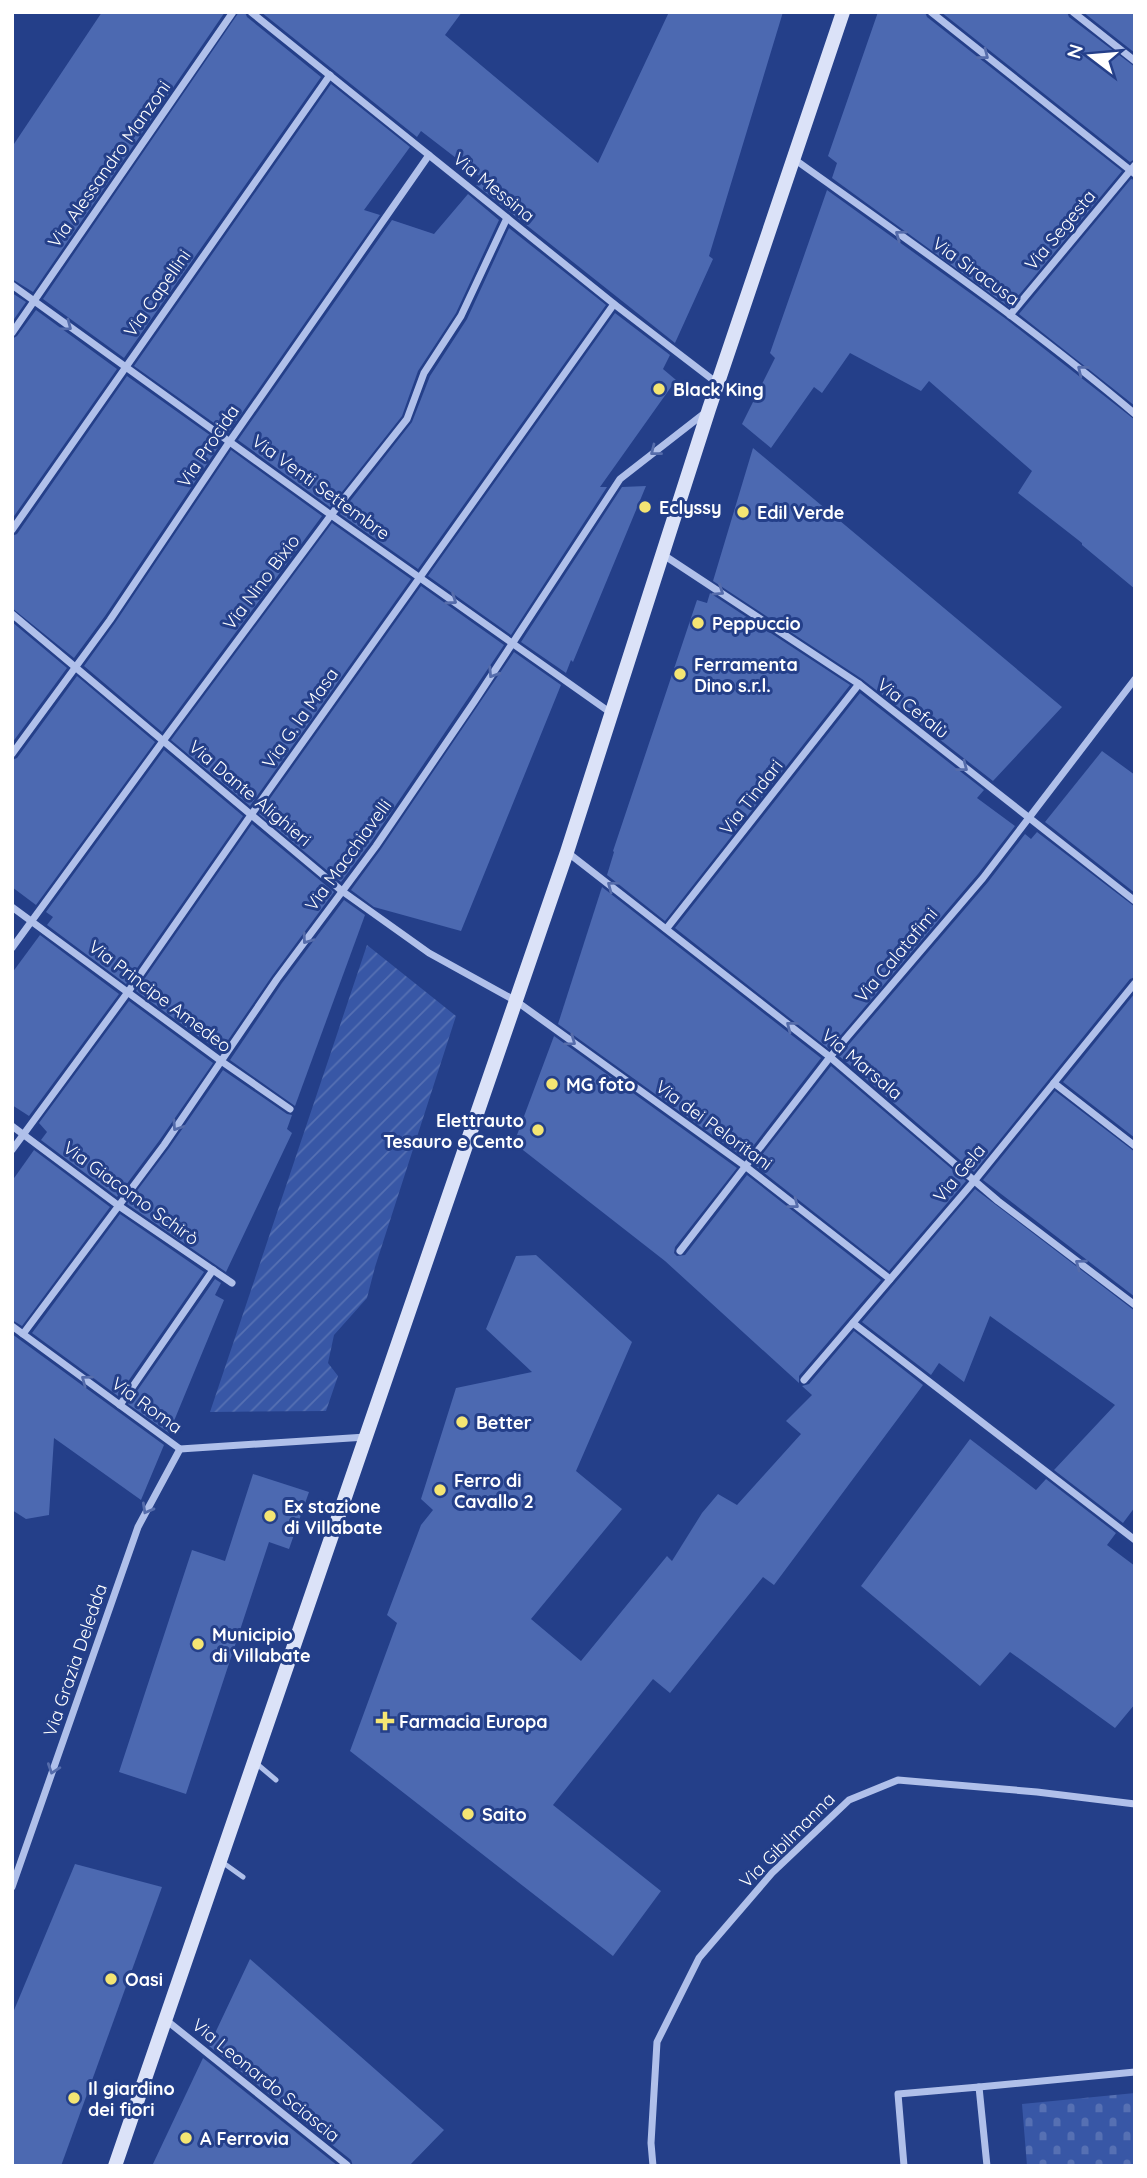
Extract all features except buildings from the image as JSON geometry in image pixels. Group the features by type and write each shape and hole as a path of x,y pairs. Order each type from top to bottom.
{"main road":[{"path":"115,2166 516,1001 709,409 843,12"}],"street":[{"name":"Via Alessandro Manzoni","path":"12,333 233,12"},
{"name":"Via Messina","path":"251,12 614,304 718,384"},
{"path":"931,12 1133,170"},
{"path":"1073,12 1135,61"},
{"name":"Via Capellini","path":"12,530 330,75"},
{"name":"Via Procida","path":"12,754 110,620 230,441 429,155"},
{"name":"Via Siracusa","path":"794,159 1010,315 1078,366 1135,414"},
{"name":"Via Segesta","path":"1010,315 1133,170"},
{"name":"Via Nino Bixio","path":"12,948 331,515 407,419 424,373 461,316 507,218"},
{"name":"Via Venti Settembre","path":"12,285 611,713"},
{"name":"Via G. la Masa","path":"12,1150 128,992 614,304"},
{"name":"Via Macchiavelli","path":"23,1334 164,1145 278,979 376,846 620,479 709,409"},
{"name":"Via Cefalù","path":"662,553 859,684 1135,901"},
{"name":"Via Dante Alighieri","path":"12,614 342,891 429,953 516,1001"},
{"name":"Via Calatafimi","path":"680,1251 830,1057 983,878 1135,679"},
{"name":"Via Tindari","path":"667,928 859,684"},
{"name":"Via Marsala","path":"566,852 830,1057 998,1201 1135,1305"},
{"name":"Via Principe Amedeo","path":"12,907 221,1062 290,1109"},
{"name":"Via Gela","path":"804,1380 975,1180 1135,984"},
{"name":"Via dei Peloritani","path":"516,1001 746,1166 890,1279"},
{"path":"1054,1083 1135,1146"},
{"name":"Via Giacomo Schirò","path":"12,1126 119,1206 232,1283"},
{"path":"120,1405 213,1270"},
{"path":"853,1323 1135,1540"},
{"name":"Via Roma","path":"12,1326 180,1449 366,1437"},
{"name":"Via Grazia Deledda","path":"12,1887 138,1527 180,1449"},
{"name":"Via Gibilmanna","path":"653,2166 651,2143 657,2042 699,1958 772,1873 849,1800 898,1780 1135,1804"},
{"name":"Via Leonardo Sciascia","path":"165,2019 347,2165"},
{"path":"904,2166 898,2094 1135,2072"},
{"path":"979,2087 987,2166"}],"lane":[{"path":"254,1761 276,1780"},
{"path":"220,1860 243,1877"}],"green space":[{"path":"367,945 456,1016 367,1298 334,1335 328,1363 338,1376 326,1411 210,1412"},
{"path":"1135,2093 1135,2166 1027,2166 1022,2104"}],"place":[{"name":"Black King","path":"659,389"},
{"name":"Eclyssy","path":"645,507"},
{"name":"Edil Verde","path":"743,512"},
{"name":"Peppuccio","path":"698,623"},
{"name":"Ferramenta Dino s.r.l.","path":"680,674"},
{"name":"MG foto","path":"552,1084"},
{"name":"Elettrauto Tesauro e Cento","path":"538,1130"},
{"name":"Better","path":"462,1422"},
{"name":"Ferro di Cavallo 2","path":"440,1490"},
{"name":"Ex stazione di Villabate","path":"270,1516"},
{"name":"Municipio di Villabate","path":"198,1644"},
{"name":"Farmacia Europa","path":"385,1721"},
{"name":"Saito","path":"468,1814"},
{"name":"Oasi","path":"111,1979"},
{"name":"Il giardino dei fiori","path":"74,2098"},
{"name":"A Ferrovia","path":"186,2138"}]}
